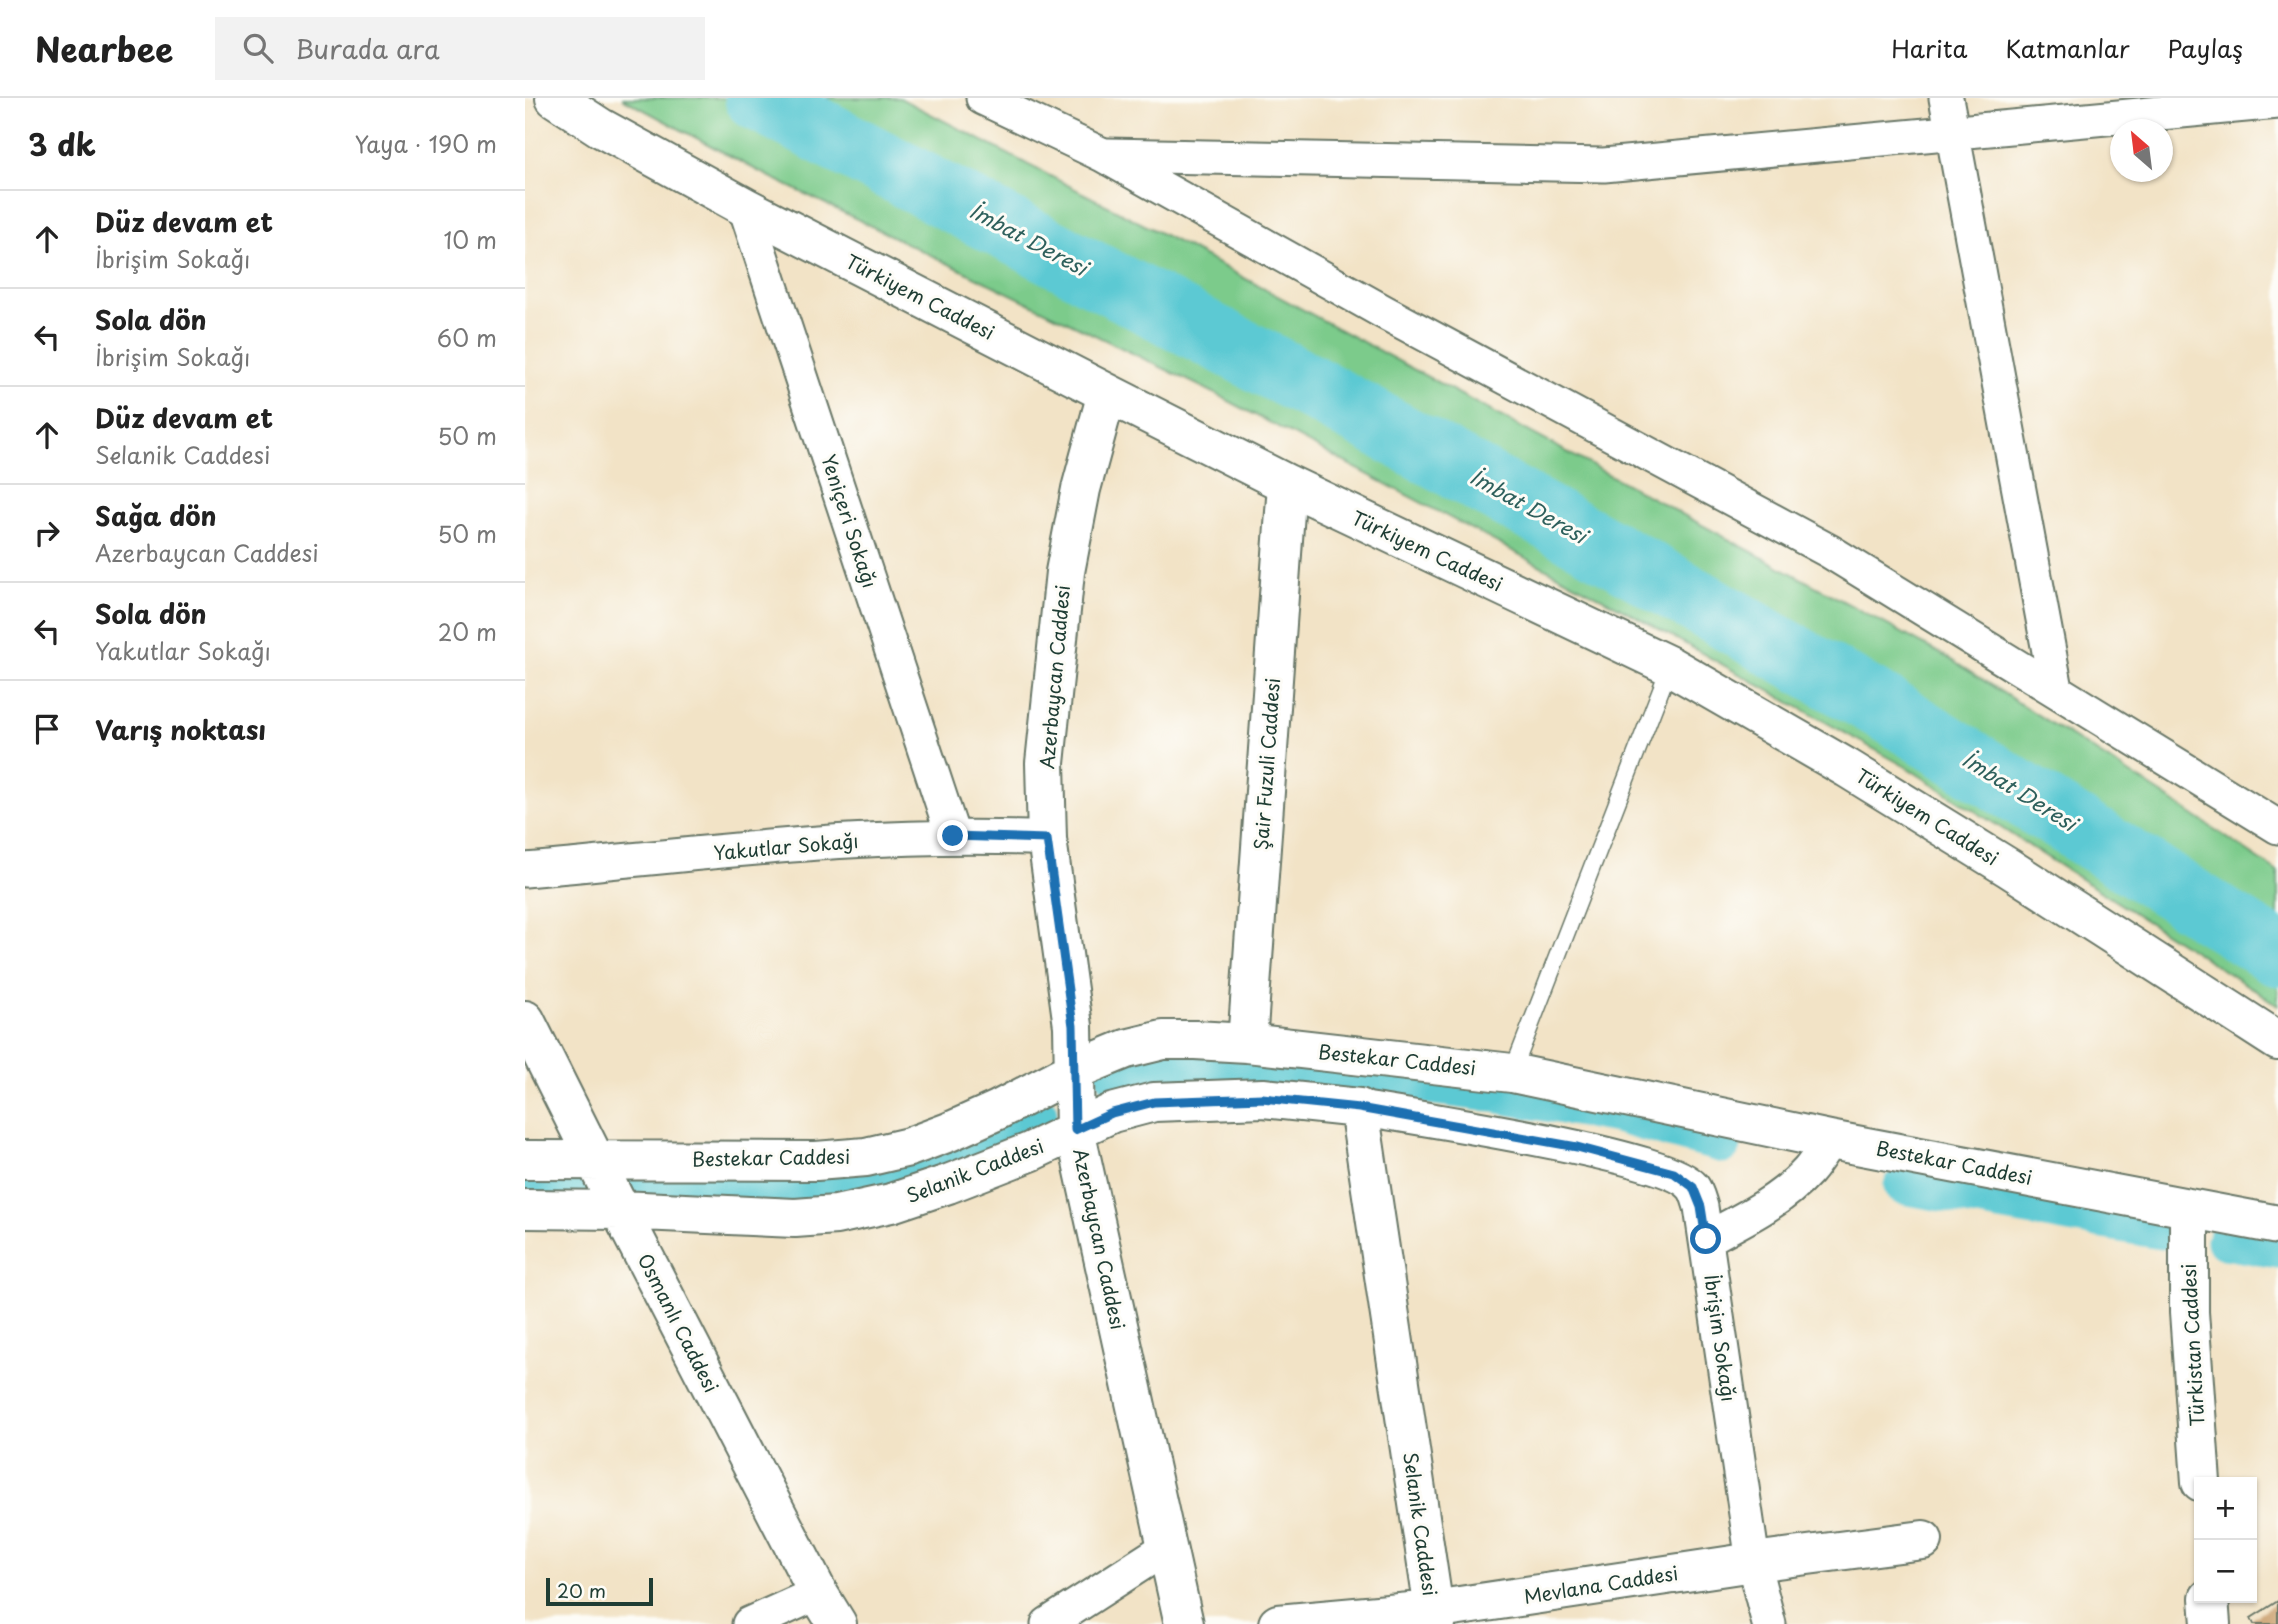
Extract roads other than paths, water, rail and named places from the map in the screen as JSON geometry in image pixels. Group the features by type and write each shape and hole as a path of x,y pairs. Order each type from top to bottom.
{"street":[{"name":"Türkiyem Caddesi","path":"555,98 601,128 745,206 1107,393 1287,484 1670,666 1870,782 2278,1041"},
{"path":"983,98 1103,155 1382,311 1829,551 2278,827"},
{"path":"1946,98 2056,689"},
{"path":"1103,155 1604,166 2278,102"},
{"name":"Yeniçeri Sokağı","path":"745,206 953,836"},
{"name":"Azerbaycan Caddesi","path":"1107,393 1078,501 1065,572 1045,763 1047,839 1069,984 1075,1070 1075,1130 1184,1624"},
{"name":"Şair Fuzuli Caddesi","path":"1247,1044 1287,484"},
{"name":"Yakutlar Sokağı","path":"525,870 863,840 953,836 1047,839"},
{"name":"Osmanlı Caddesi","path":"525,1020 620,1210 827,1609"},
{"name":"Bestekar Caddesi","path":"525,1160 816,1160 866,1157 909,1147 949,1132 1075,1070 1126,1049 1163,1040 1247,1044 1512,1073 1830,1140 2278,1225"},
{"name":"Selanik Caddesi","path":"525,1209 620,1210 795,1218 836,1215 891,1203 948,1184 1030,1152 1112,1113 1154,1102 1262,1098 1359,1108 1434,1617"},
{"name":"İbrişim Sokağı","path":"1359,1108 1577,1147 1674,1173 1693,1187 1701,1207 1753,1562 1769,1624"},
{"path":"1706,1239 1771,1203 1794,1185 1809,1170 1830,1140"},
{"name":"Türkistan Caddesi","path":"2189,1208 2189,1311 2201,1477"},
{"name":"Mevlana Caddesi","path":"1278,1624 1434,1617 1753,1562 1923,1540"},
{"path":"1048,1624 1166,1548"},
{"path":"2209,1603 2211,1624"},
{"path":"749,1624 827,1609"}],"lane":[{"path":"1512,1073 1670,666"}],"waterway":[{"name":"İmbat Deresi","path":"757,98 1322,393 1632,564 1891,712 2278,954"},
{"path":"1114,1075 1174,1063 1265,1066 1498,1095 1616,1115 1723,1145"},
{"path":"643,1185 844,1188 885,1182 941,1159 1039,1112"},
{"path":"525,1182 573,1183"},
{"path":"1902,1186 2161,1231"},
{"path":"2225,1241 2278,1250"}]}
